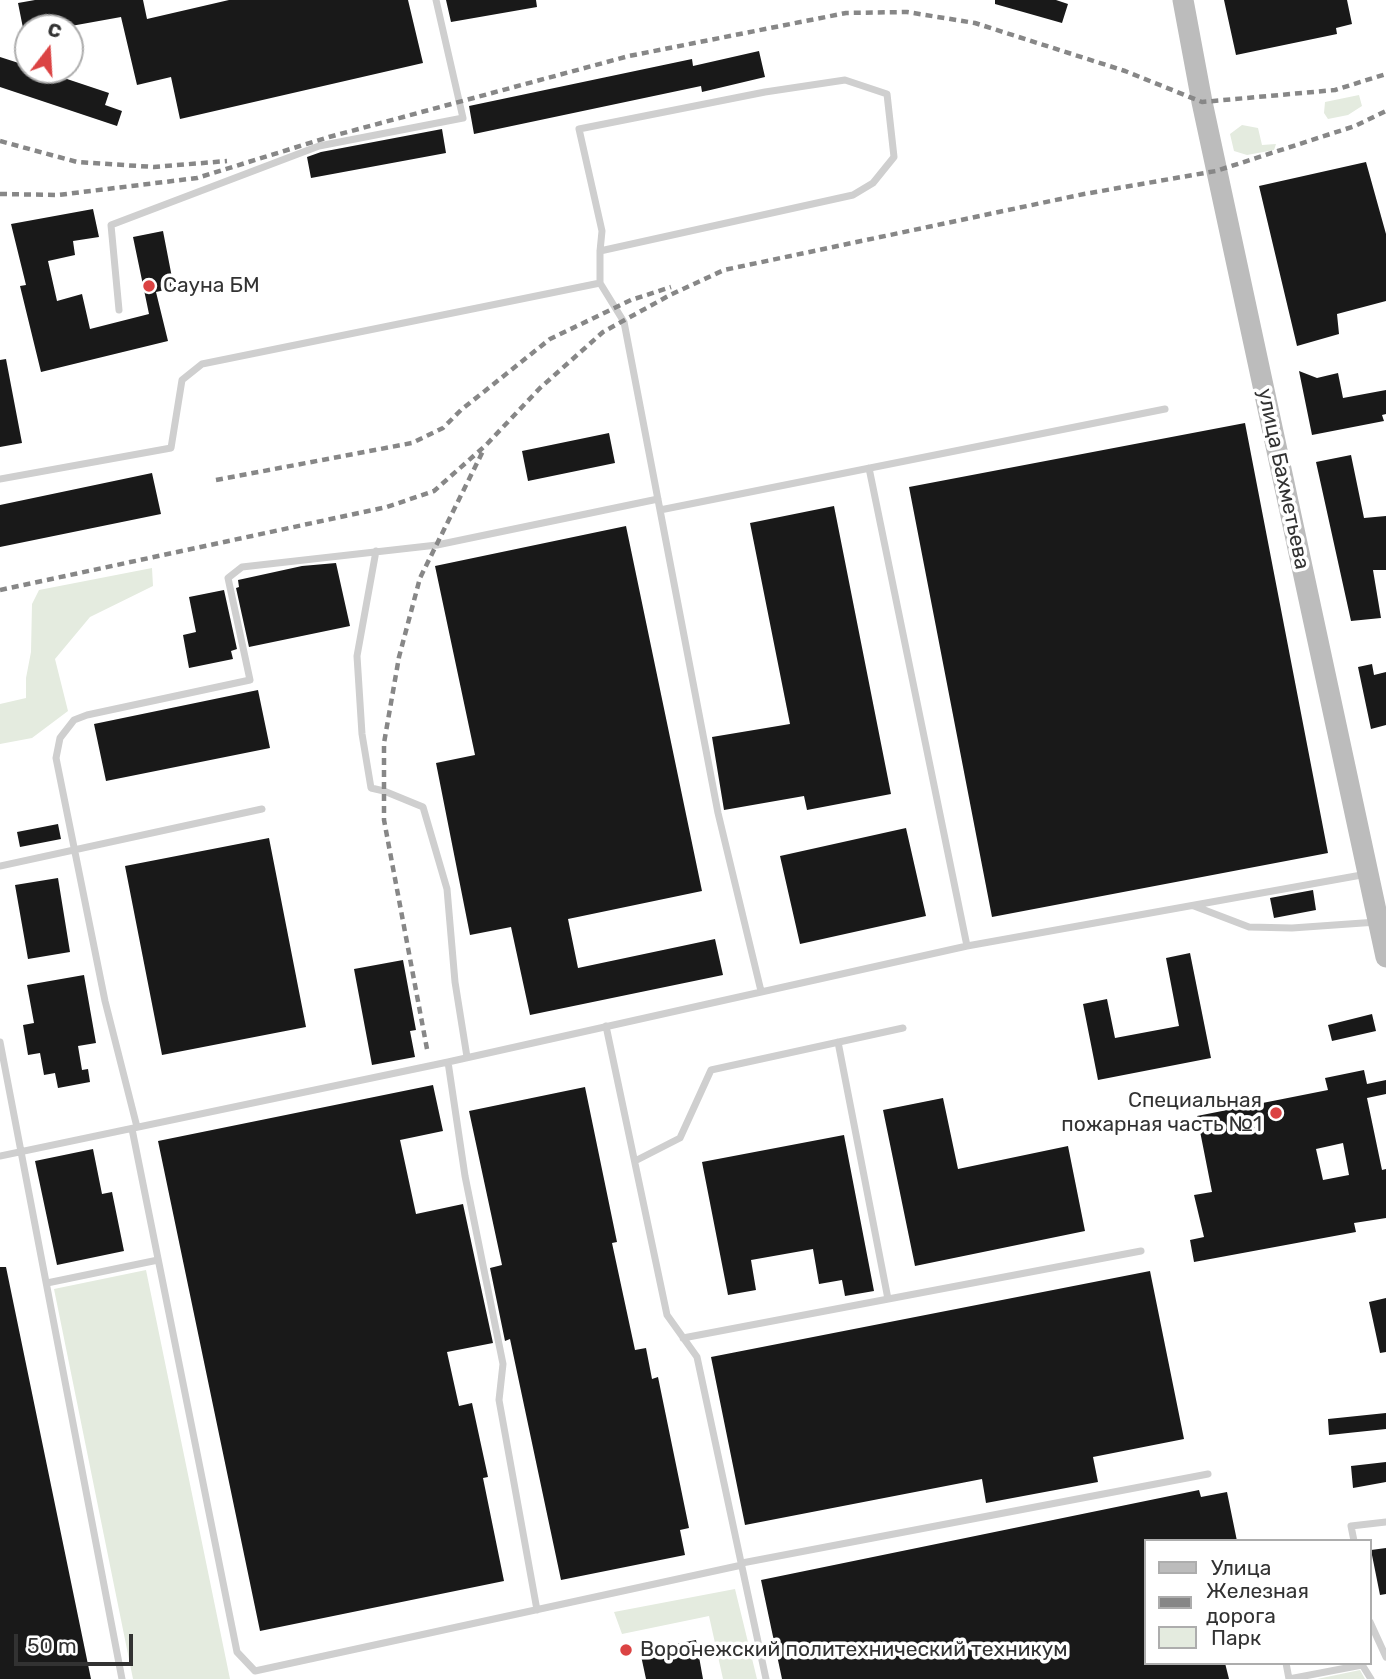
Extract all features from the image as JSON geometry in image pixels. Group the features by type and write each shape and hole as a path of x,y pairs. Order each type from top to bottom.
{"street":[{"name":"улица Бахметьева","path":"1183,0 1202,102 1386,957"}],"lane":[{"path":"119,310 111,225 319,146 463,118 436,0"},
{"path":"600,251 853,195 873,183 894,157 887,94 845,80 765,92 579,129 602,230 600,251 600,282 624,322 718,813 761,991"},
{"path":"0,479 171,448 182,380 202,364 600,282"},
{"path":"660,510 1165,409"},
{"path":"869,468 967,946"},
{"path":"658,499 436,545 242,567 228,578 250,680 86,715 74,720 60,738 56,758 105,1001 135,1128 158,1260 237,1653 253,1675 742,1564 1208,1474"},
{"path":"376,551 357,656 362,734 371,788 384,790 423,807 447,889 455,982 467,1057"},
{"path":"0,866 262,809"},
{"path":"0,1156 448,1062 967,946 1368,874"},
{"path":"1194,905 1249,927 1292,928 1378,922"},
{"path":"606,1026 667,1315 697,1357 766,1679"},
{"path":"635,1161 681,1138 711,1070 903,1028"},
{"path":"0,1042 122,1679"},
{"path":"838,1042 888,1299"},
{"path":"448,1062 465,1175 503,1364 499,1399 537,1610"},
{"path":"683,1338 1141,1251"},
{"path":"47,1283 158,1260"},
{"path":"1354,1539 1351,1526 1386,1522"},
{"path":"1372,1626 1386,1657"},
{"path":"1289,1679 1357,1665"}],"green space":[{"path":"1359,95 1362,106 1348,115 1328,119 1324,113 1325,102"},
{"path":"1242,125 1258,128 1262,145 1276,144 1274,150 1247,155 1234,151 1230,134"},
{"path":"152,568 153,586 90,617 55,659 68,711 32,738 0,744 0,704 26,698 32,604 39,590"},
{"path":"146,1270 230,1679 133,1679 54,1289"},
{"path":"735,1589 757,1679 723,1679 709,1616 622,1634 614,1612"},
{"path":"1360,1670 1365,1679 1317,1679"}],"building":[{"path":"35,0 143,0 147,19 229,0 408,0 423,63 180,119 171,77 137,85 121,17 84,24 84,14 20,14 18,3"},
{"path":"446,0 536,0 537,7 451,22"},
{"path":"995,0 1056,0 1068,4 1062,23 995,4"},
{"path":"1224,0 1347,0 1352,24 1336,28 1337,34 1236,55"},
{"path":"759,51 765,77 702,92 701,86 474,134 469,106 692,59 693,66"},
{"path":"0,57 14,62 14,84 82,84 109,93 105,105 122,111 117,126 0,87"},
{"path":"442,129 446,153 311,178 307,157"},
{"path":"1366,162 1386,234 1386,301 1337,314 1339,334 1297,346 1259,186"},
{"path":"93,209 99,237 73,241 75,255 48,261 57,301 82,294 90,329 149,314 133,237 163,231 174,288 156,292 168,341 41,372 20,286 26,285 11,224"},
{"path":"6,359 22,443 0,447 0,360"},
{"path":"1299,371 1317,378 1338,373 1343,398 1386,390 1386,414 1382,415 1384,421 1312,435"},
{"path":"1245,423 1328,853 992,917 909,487"},
{"path":"609,433 615,463 528,481 522,451"},
{"path":"1351,455 1364,518 1386,516 1386,570 1373,570 1381,618 1351,621 1316,462"},
{"path":"152,473 161,514 0,547 0,505"},
{"path":"834,506 891,794 807,810 804,796 724,810 712,737 790,724 750,523"},
{"path":"626,526 702,891 568,919 578,968 715,939 723,975 530,1015 511,927 470,935 436,763 475,755 435,566"},
{"path":"336,563 350,626 249,647 236,588 239,587 238,580 302,566"},
{"path":"224,590 237,649 231,651 233,659 189,668 183,635 196,632 189,597"},
{"path":"1372,664 1374,675 1386,672 1386,725 1371,729 1358,667"},
{"path":"258,690 270,748 106,781 94,724"},
{"path":"58,824 61,839 20,847 17,832"},
{"path":"906,828 926,916 800,944 780,856"},
{"path":"269,838 306,1027 162,1055 125,866"},
{"path":"58,878 70,952 28,959 15,885"},
{"path":"1313,890 1316,910 1274,918 1270,898"},
{"path":"1190,953 1211,1058 1098,1080 1083,1004 1107,999 1115,1038 1179,1026 1166,958"},
{"path":"403,960 416,1030 410,1031 415,1057 372,1065 354,969"},
{"path":"84,975 96,1043 78,1046 82,1070 88,1069 90,1082 58,1088 55,1073 44,1075 40,1053 28,1055 23,1025 34,1023 27,985"},
{"path":"1372,1014 1376,1031 1332,1041 1328,1025"},
{"path":"1364,1070 1367,1084 1386,1080 1386,1094 1367,1098 1382,1170 1386,1169 1386,1218 1354,1223 1356,1232 1194,1262 1190,1240 1204,1237 1194,1195 1212,1192 1197,1116 1328,1090 1325,1078","holes":["1343,1143 1349,1175 1323,1180 1316,1149"]},
{"path":"433,1085 443,1131 400,1140 416,1214 463,1204 493,1343 447,1352 459,1406 472,1403 488,1477 483,1478 504,1581 260,1631 158,1141"},
{"path":"585,1087 617,1242 612,1243 635,1350 646,1348 652,1379 658,1377 689,1528 680,1530 685,1555 561,1580 510,1339 505,1341 490,1268 502,1265 469,1111"},
{"path":"943,1098 958,1169 1068,1146 1085,1231 915,1266 883,1110"},
{"path":"844,1135 874,1291 845,1296 842,1280 819,1284 813,1249 751,1260 756,1290 728,1295 702,1162"},
{"path":"93,1149 102,1194 112,1192 124,1251 57,1265 35,1161"},
{"path":"0,1267 6,1267 91,1679 0,1679"},
{"path":"1150,1271 1184,1439 1093,1457 1098,1482 986,1503 982,1479 745,1525 711,1357"},
{"path":"1386,1298 1386,1352 1380,1353 1369,1302"},
{"path":"1386,1413 1386,1429 1329,1435 1328,1419"},
{"path":"1386,1462 1386,1482 1353,1488 1351,1466"},
{"path":"1199,1490 1201,1497 1227,1492 1237,1539 1144,1539 1144,1665 1226,1665 1229,1679 782,1679 761,1580"},
{"path":"1386,1548 1386,1594 1380,1595 1372,1550"},
{"path":"696,1640 703,1679 646,1679 640,1651"}],"railway":[{"path":"0,194 58,195 197,178 329,137 629,56 846,13 907,12 975,23 1125,71 1202,102 1335,90 1386,74"},
{"path":"0,590 387,507 434,491 486,445 540,388 603,332 670,295 724,270 1084,194 1216,171 1355,126 1386,111"},
{"path":"0,141 77,162 154,167 227,161"},
{"path":"216,480 412,443 443,428 461,410 550,339 631,300 671,287"},
{"path":"427,1049 384,820 384,743 399,657 420,578 483,451"}],"place":[{"name":"Сауна БМ","path":"149,286"},
{"name":"Специальная пожарная часть №1","path":"1276,1113"},
{"name":"Воронежский политехнический техникум","path":"626,1650"}]}
